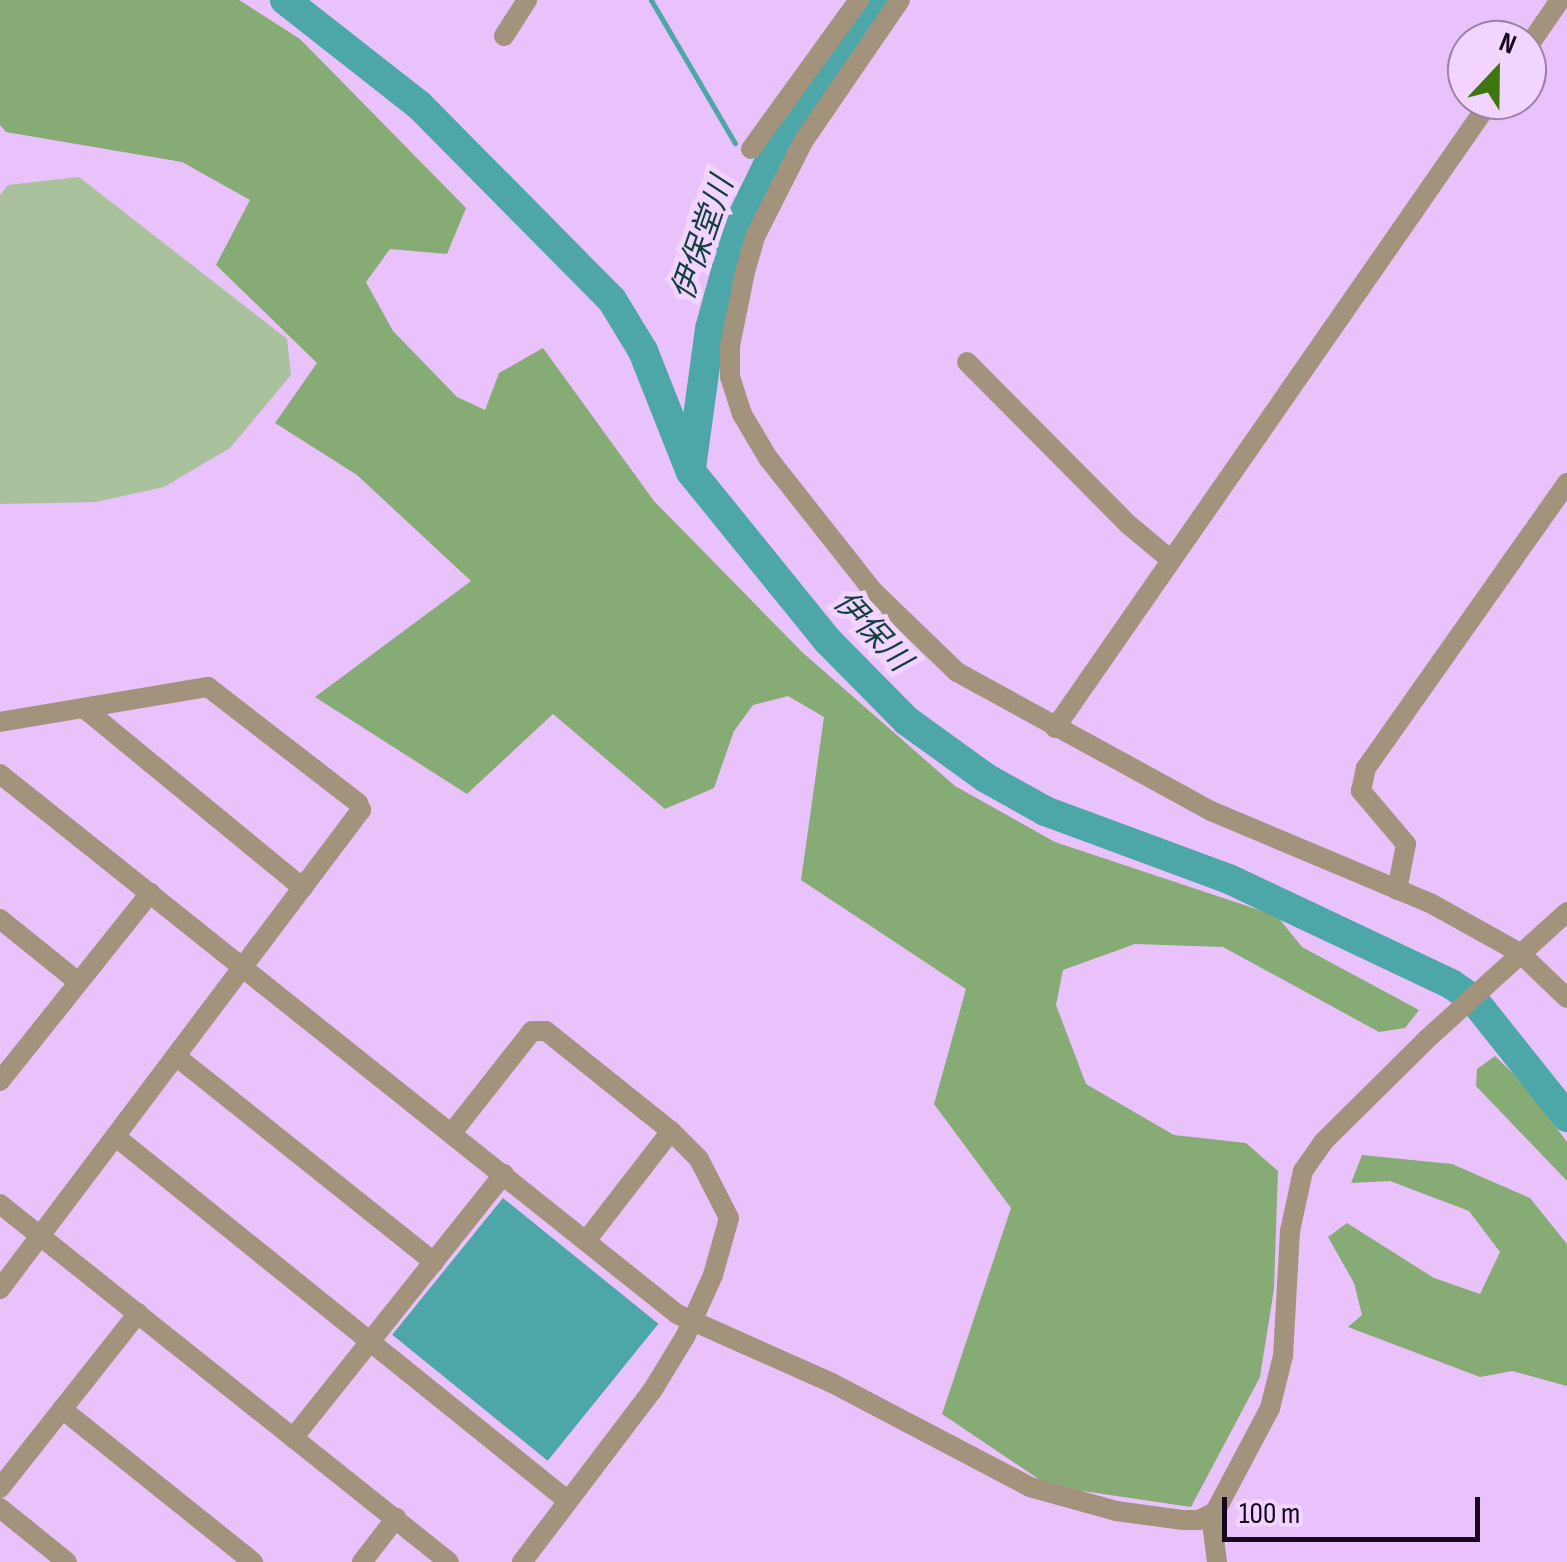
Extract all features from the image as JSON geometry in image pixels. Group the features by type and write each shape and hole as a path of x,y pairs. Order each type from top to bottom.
{"street":[{"path":"504,36 527,0"},
{"path":"751,150 859,0"},
{"path":"900,0 804,140 774,195 745,272 730,346 730,377 742,414 768,458 872,592 956,672 1211,811 1397,890 1515,958 1567,998"},
{"path":"1055,728 1477,120"},
{"path":"967,362 1129,525 1170,560"},
{"path":"1397,890 1406,844 1361,791 1366,768 1567,482"},
{"path":"0,722 208,687 358,803 359,818 0,1289"},
{"path":"85,709 303,888"},
{"path":"0,774 677,1314 832,1382 995,1472 1070,1500 1183,1520 1211,1515"},
{"path":"4,1068 150,893"},
{"path":"1218,1562 1211,1515 1260,1429 1283,1356 1294,1199 1303,1171 1322,1142 1427,1039 1567,912"},
{"path":"0,919 78,982"},
{"path":"451,1134 538,1028 671,1131 699,1159 726,1209 728,1224 713,1275 693,1321 652,1391 522,1562"},
{"path":"177,1057 434,1262"},
{"path":"586,1241 671,1131"},
{"path":"116,1137 568,1500"},
{"path":"293,1438 504,1174"},
{"path":"0,1204 449,1562"},
{"path":"0,1488 138,1313"},
{"path":"62,1409 253,1562"},
{"path":"0,1508 68,1562"},
{"path":"362,1562 396,1518"}],"shaded area":[{"path":"0,0 239,0 300,39 466,208 447,254 390,249 366,282 393,331 457,397 485,410 499,373 543,348 654,501 802,652 955,786 1055,842 1277,916 1302,947 1419,1010 1405,1028 1379,1032 1223,947 1135,944 1063,970 1056,1005 1086,1084 1174,1135 1246,1143 1278,1171 1274,1289 1260,1377 1191,1507 1049,1486 942,1414 1011,1208 934,1104 966,989 801,880 824,717 788,696 753,705 734,731 714,788 665,809 553,714 467,794 315,697 471,581 357,475 275,423 317,363 216,265 250,200 182,162 6,132 0,125"},
{"path":"79,177 287,339 291,375 230,448 164,487 96,502 0,504 0,195 8,185"},
{"path":"1495,1056 1522,1082 1567,1142 1567,1181 1476,1086 1477,1069"},
{"path":"1362,1155 1452,1164 1530,1198 1567,1244 1567,1386 1512,1371 1480,1377 1348,1327 1362,1315 1354,1283 1328,1237 1347,1223 1434,1278 1480,1294 1500,1252 1469,1211 1390,1181 1351,1183"},
{"path":"503,1198 658,1324 548,1461 392,1335"}],"waterway":[{"name":"伊保川","path":"285,0 419,105 612,300 643,351 691,472 828,641 907,721 986,778 1045,811 1229,879 1451,984 1473,999 1567,1117"},
{"path":"651,0 735,143"},
{"name":"伊保堂川","path":"691,468 710,329 739,224 767,167 876,0"}]}
